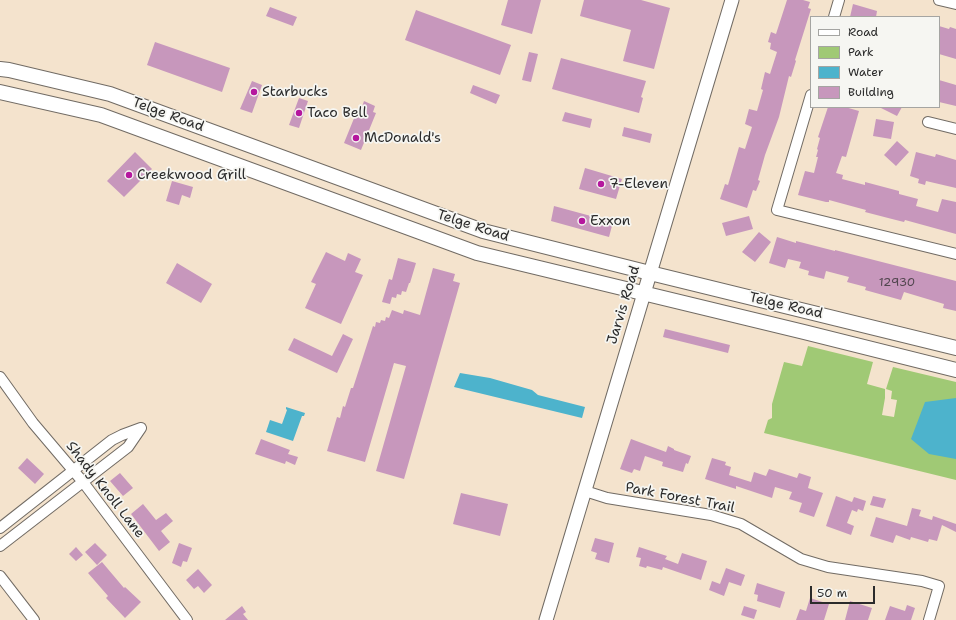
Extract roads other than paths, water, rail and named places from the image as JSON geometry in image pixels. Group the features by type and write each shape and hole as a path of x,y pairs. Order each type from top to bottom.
{"main road":[{"name":"Telge Road","path":"0,70 9,70 110,94 483,231 650,274 956,348"},
{"name":"Telge Road","path":"0,92 101,115 477,253 956,370"},
{"path":"804,332 808,311"}],"street":[{"name":"Jarvis Road","path":"546,620 732,0"},
{"path":"834,16 839,0"},
{"path":"939,0 956,4"},
{"path":"810,98 776,210 956,254"},
{"path":"928,122 956,129"},
{"name":"Shady Knoll Lane","path":"0,377 33,422 83,482 187,620"},
{"path":"0,528 112,440 141,428 128,447 0,546"},
{"name":"Park Forest Trail","path":"585,491 607,498 711,515 741,524 801,559 828,567 922,581 939,586 929,620"},
{"path":"0,576 34,620"}],"water":[{"path":"460,373 490,378 532,390 538,395 585,407 582,418 454,387"},
{"path":"956,398 956,459 929,454 911,439 925,402"},
{"path":"286,407 305,413 304,416 302,416 293,441 266,432 270,420 282,424 287,410"}],"place":[{"name":"Starbucks","path":"254,92"},
{"name":"Taco Bell","path":"299,113"},
{"name":"McDonald's","path":"356,138"},
{"name":"Creekwood Grill","path":"129,175"},
{"name":"7-Eleven","path":"601,184"},
{"name":"Exxon","path":"582,221"}]}
